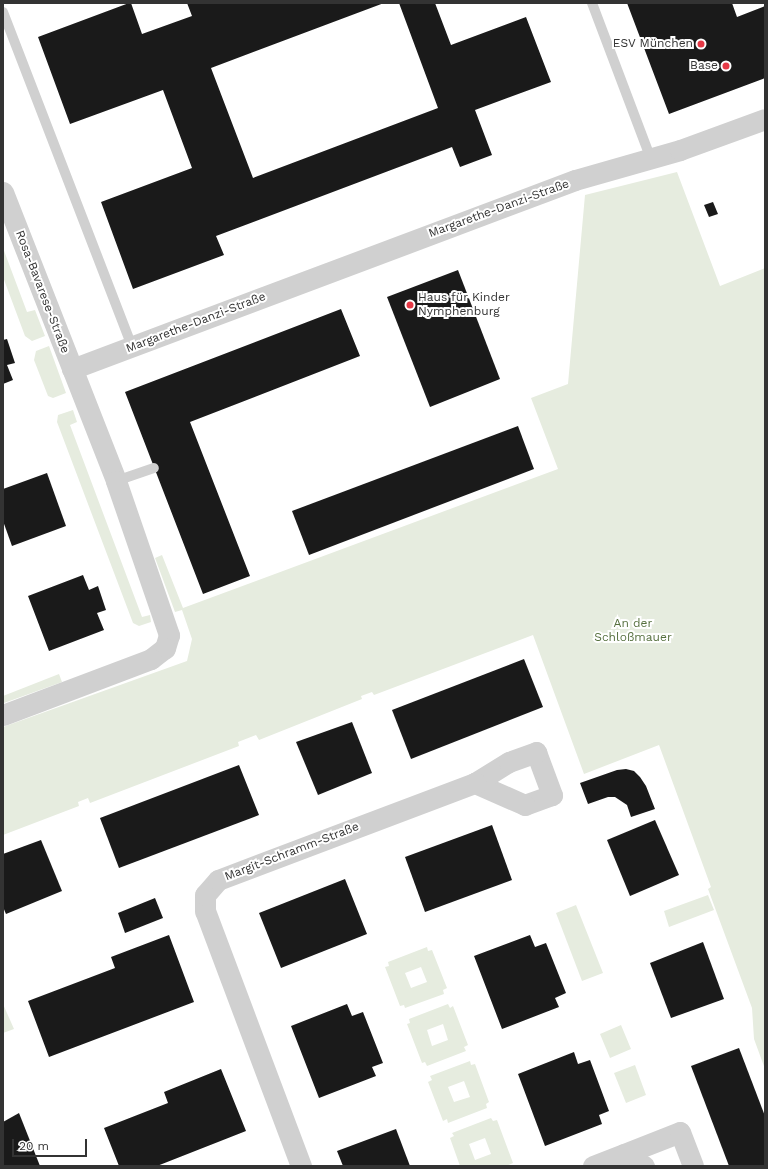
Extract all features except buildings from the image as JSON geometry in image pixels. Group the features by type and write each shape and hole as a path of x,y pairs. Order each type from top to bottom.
{"street":[{"name":"Margarethe-Danzi-Straße","path":"72,369 575,180 680,150 765,118"},
{"name":"Rosa-Bavarese-Straße","path":"3,192 72,369"},
{"path":"3,715 151,659 165,648 169,635 116,481 72,369"},
{"name":"Margit-Schramm-Straße","path":"301,1166 205,911 206,895 218,880 475,783"},
{"path":"593,1166 680,1132 693,1166"},
{"path":"624,1154 644,1166"}],"lane":[{"path":"592,3 651,159"},
{"path":"3,12 132,347"},
{"path":"116,481 154,468"}],"green space":[{"name":"An der Schloßmauer","path":"677,172 720,286 765,268 765,1069 754,1039 752,1008 708,889 711,887 659,745 584,774 533,635 374,695 372,692 361,696 362,699 259,740 256,735 238,742 239,746 90,803 88,798 78,802 79,806 3,835 3,727 187,661 192,639 182,610 175,612 155,558 162,555 183,608 558,469 531,398 568,384 585,195"},
{"path":"3,248 27,312 35,310 45,336 32,341 25,336 3,277"},
{"path":"49,346 66,393 53,398 48,396 34,360 36,351"},
{"path":"73,410 77,422 70,425 142,617 150,615 151,622 139,626 133,623 57,422 58,415"},
{"path":"59,674 62,682 4,703 3,696"},
{"path":"708,895 714,910 669,927 664,911"},
{"path":"576,905 603,973 582,981 556,913"},
{"path":"427,947 428,951 432,950 447,988 443,990 444,994 405,1008 404,1005 400,1006 385,967 389,966 388,962","holes":["421,967 427,982 411,988 405,973"]},
{"path":"3,1004 14,1029 3,1033"},
{"path":"448,1004 450,1008 453,1006 468,1045 464,1047 466,1051 427,1066 425,1062 422,1063 407,1024 410,1023 409,1019","holes":["443,1024 448,1040 432,1046 427,1030"]},
{"path":"621,1025 631,1049 610,1058 600,1034"},
{"path":"470,1061 471,1065 475,1064 489,1102 486,1104 487,1108 448,1123 447,1119 443,1121 428,1082 432,1080 430,1076","holes":["464,1081 470,1097 454,1102 448,1087"]},
{"path":"635,1065 646,1095 626,1103 614,1073"},
{"path":"491,1118 493,1121 497,1120 513,1163 506,1166 460,1166 450,1138 454,1136 452,1133","holes":["485,1138 491,1154 475,1160 469,1144"]}],"place":[{"name":"ESV München","path":"701,44"},
{"name":"Base","path":"726,66"},
{"name":"Haus für Kinder Nymphenburg","path":"410,305"}]}
